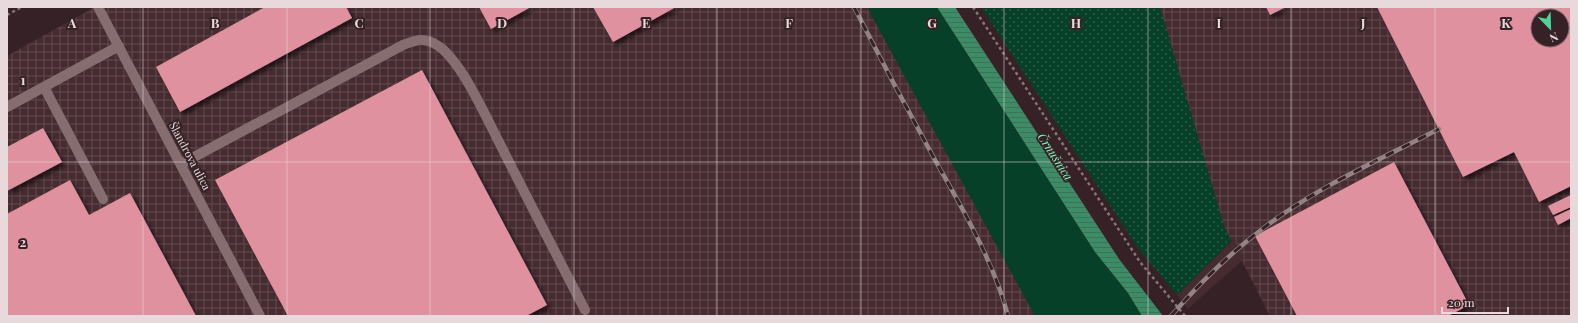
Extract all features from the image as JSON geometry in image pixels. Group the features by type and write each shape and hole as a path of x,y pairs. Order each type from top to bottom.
{"lane":[{"name":"Šlandrova ulica","path":"98,7 260,316"},
{"path":"181,164 403,45 418,39 429,41 444,51 459,68 585,310"},
{"path":"7,107 119,46"},
{"path":"44,87 103,199"}],"path":[{"path":"7,15 22,7"},
{"path":"973,7 1140,262 1185,316"}],"shaded area":[{"path":"95,7 867,7 1035,316 7,316 7,56"},
{"path":"867,7 937,7 1095,252 1128,293 1142,316 1035,316"},
{"name":"Črnušnica","path":"937,7 955,7 1119,259 1163,316 1142,316 1128,293 1095,252"},
{"path":"981,7 1160,7 1224,226 1231,241 1177,295 1137,247"},
{"path":"1160,7 1571,7 1571,316 1270,316 1242,261 1244,259 1234,239 1231,241 1224,226"},
{"path":"1234,239 1244,259 1188,309 1177,295"}],"building":[{"path":"265,7 346,7 352,18 180,112 156,67"},
{"path":"479,7 531,7 491,29"},
{"path":"593,7 676,7 613,42"},
{"path":"1266,7 1286,7 1270,15"},
{"path":"1377,7 1571,7 1571,186 1539,202 1514,152 1463,177"},
{"path":"422,70 547,305 526,316 288,316 215,180"},
{"path":"43,128 62,162 7,191 7,147"},
{"path":"1394,162 1469,305 1448,316 1297,316 1255,236"},
{"path":"70,180 89,215 130,193 196,316 7,316 7,214"},
{"path":"1571,195 1571,207 1553,215 1548,206"},
{"path":"1571,209 1571,218 1558,225 1554,217"}],"railway":[{"path":"854,7 986,256 1002,296 1008,316"},
{"path":"1171,316 1225,260 1261,230 1282,215 1348,175 1439,129"}]}
